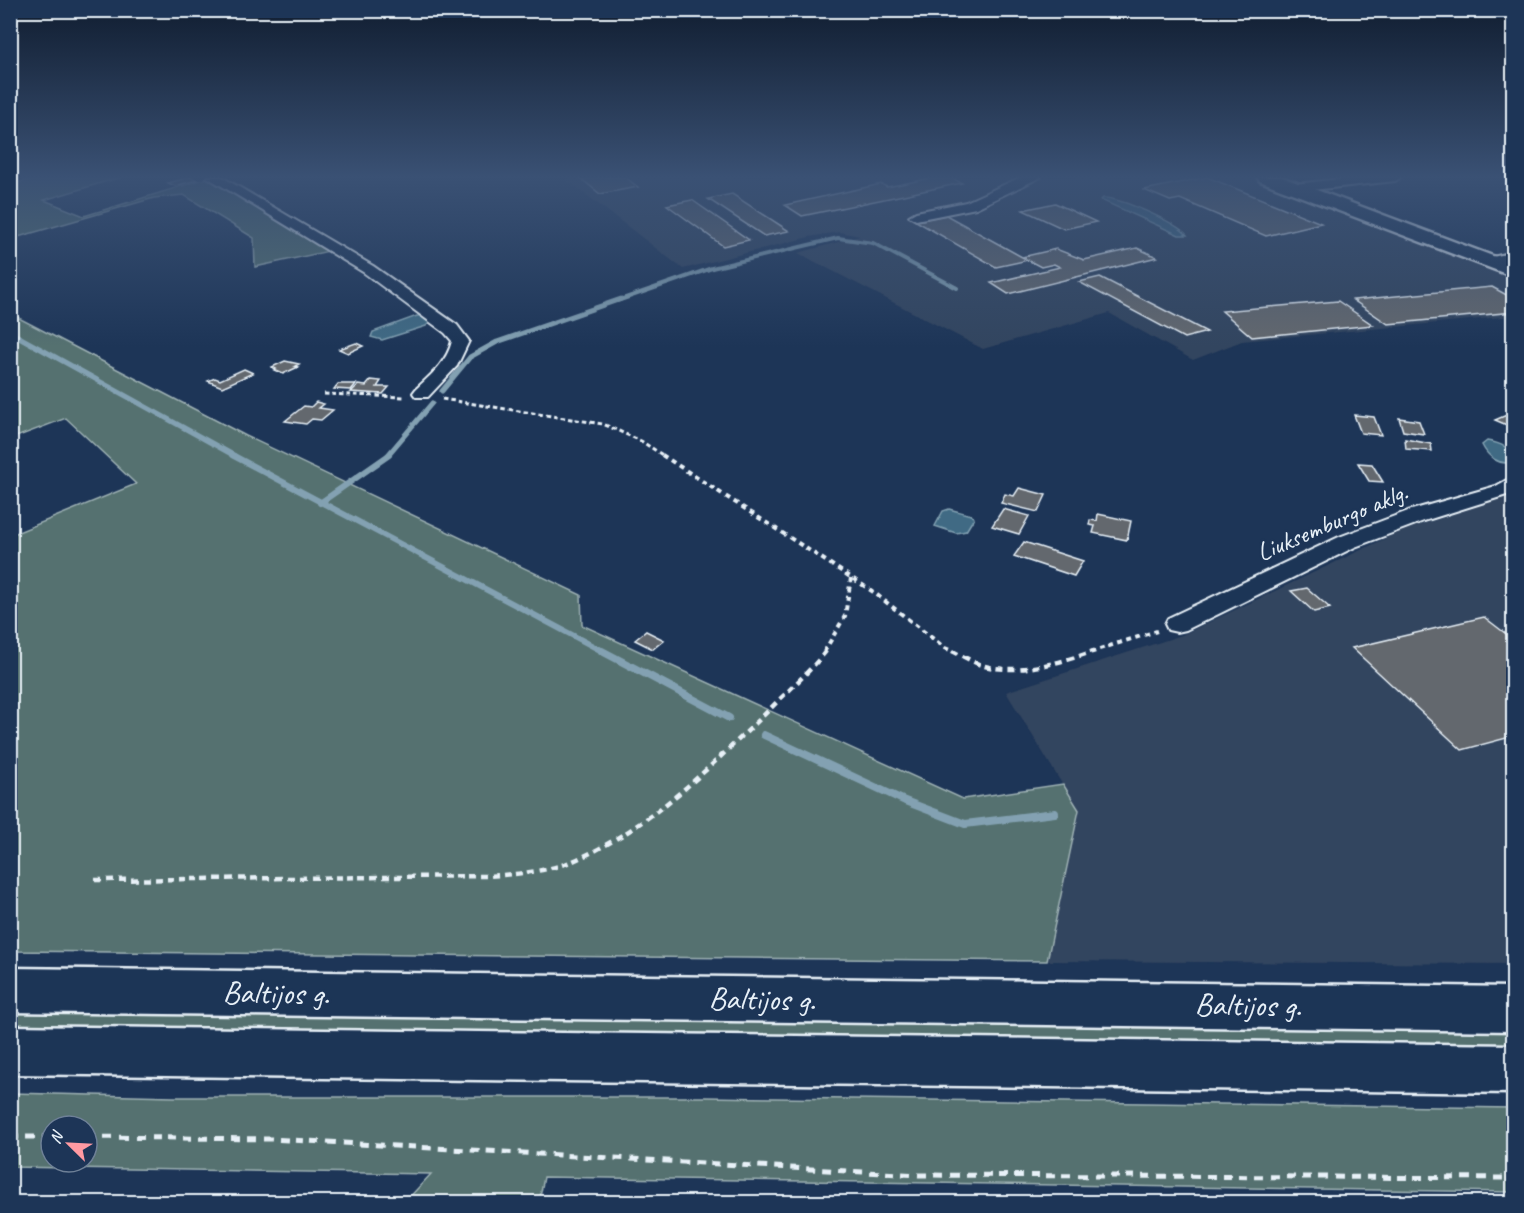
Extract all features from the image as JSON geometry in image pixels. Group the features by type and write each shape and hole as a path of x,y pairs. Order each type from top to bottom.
{"main road":[{"path":"1414,234 1514,271"},
{"name":"Baltijos g.","path":"10,990 1514,1009"},
{"path":"10,1050 1514,1069"}],"street":[{"path":"309,234 369,269 451,329 461,340 460,350 452,362 422,393"},
{"path":"1489,262 1514,256"},
{"name":"Liuksemburgo aklg.","path":"1177,624 1347,542 1416,516 1503,490 1514,482"}],"path":[{"path":"324,394 386,398 407,397 422,393 436,399 603,424 641,441 850,578 945,648 982,665 1006,669 1061,662 1177,624"},
{"path":"95,880 488,876 534,873 579,857 631,829 673,797 812,668 830,646 847,617 851,596 850,578"},
{"path":"10,1137 39,1137"},
{"path":"99,1137 271,1139 918,1175 1514,1178"}],"shaded area":[{"path":"637,234 829,234 809,237 683,269"},
{"path":"847,234 1396,234 1513,279 1513,316 1242,341 1193,360 1109,313 983,349 798,253 860,236"},
{"path":"417,316 423,316 431,321 426,326 382,340 371,337 373,332"},
{"path":"1487,441 1508,449 1513,462 1503,463 1491,457 1482,445"},
{"path":"1513,495 1513,964 1047,961 1078,810 1006,692 1182,635 1401,531"},
{"path":"949,509 971,515 974,518 966,531 956,533 935,526 943,511"}],"green space":[{"path":"11,234 30,234 11,239"},
{"path":"247,234 300,234 329,251 255,267 254,238"},
{"path":"11,314 246,436 581,595 582,625 963,799 1063,784 1079,810 1047,961 11,951 11,535 136,484 66,418 11,439"},
{"path":"11,1013 1513,1030 1514,1045 11,1027"},
{"path":"11,1093 173,1097 705,1097 1513,1108 1513,1192 544,1177 539,1202 405,1202 431,1174 99,1168 99,1114 39,1114 39,1167 11,1167"}],"building":[{"path":"706,234 740,234 749,240 723,246"},
{"path":"938,234 980,234 1028,260 996,267"},
{"path":"1137,248 1157,257 1008,294 991,283 1060,267 1054,264 1041,267 1022,257 1056,249 1084,260"},
{"path":"1100,277 1207,332 1184,338 1079,282"},
{"path":"1492,287 1514,299 1514,312 1388,324 1353,300"},
{"path":"1338,301 1373,325 1252,337 1222,311"},
{"path":"356,343 363,346 348,353 339,349"},
{"path":"285,361 299,364 295,366 298,367 283,374 272,367"},
{"path":"244,369 253,373 222,387 208,381 215,378 220,380"},
{"path":"371,380 381,381 377,387 389,387 383,394 351,392 358,385 366,386"},
{"path":"338,384 356,384 351,390 334,389"},
{"path":"316,402 324,404 319,408 333,410 321,420 312,419 306,424 285,421 304,406 311,407"},
{"path":"1509,414 1514,415 1514,428 1495,420"},
{"path":"1354,415 1374,417 1381,435 1361,433"},
{"path":"1399,418 1419,421 1424,434 1403,431"},
{"path":"1405,439 1431,444 1432,451 1406,449"},
{"path":"1358,463 1372,464 1383,482 1369,481"},
{"path":"1019,488 1046,495 1038,512 1001,503 1005,494 1014,496"},
{"path":"1003,509 1029,516 1019,534 992,526"},
{"path":"1098,514 1131,521 1127,540 1093,533 1095,526 1089,525 1090,520 1097,521"},
{"path":"1024,542 1083,561 1074,576 1014,556"},
{"path":"1307,588 1330,608 1314,612 1291,591"},
{"path":"1484,617 1514,640 1514,736 1462,750 1352,648"},
{"path":"646,631 664,640 653,649 635,640"}],"waterway":[{"path":"617,301 712,268 838,238 873,243 957,288"},
{"path":"442,391 470,357 497,342 621,299"},
{"path":"10,332 235,456"},
{"path":"387,456 432,403"},
{"path":"232,455 321,502"},
{"path":"321,502 389,455"},
{"path":"321,502 604,652"},
{"path":"602,651 729,718"},
{"path":"764,735 905,801 965,824 1055,813"}]}
